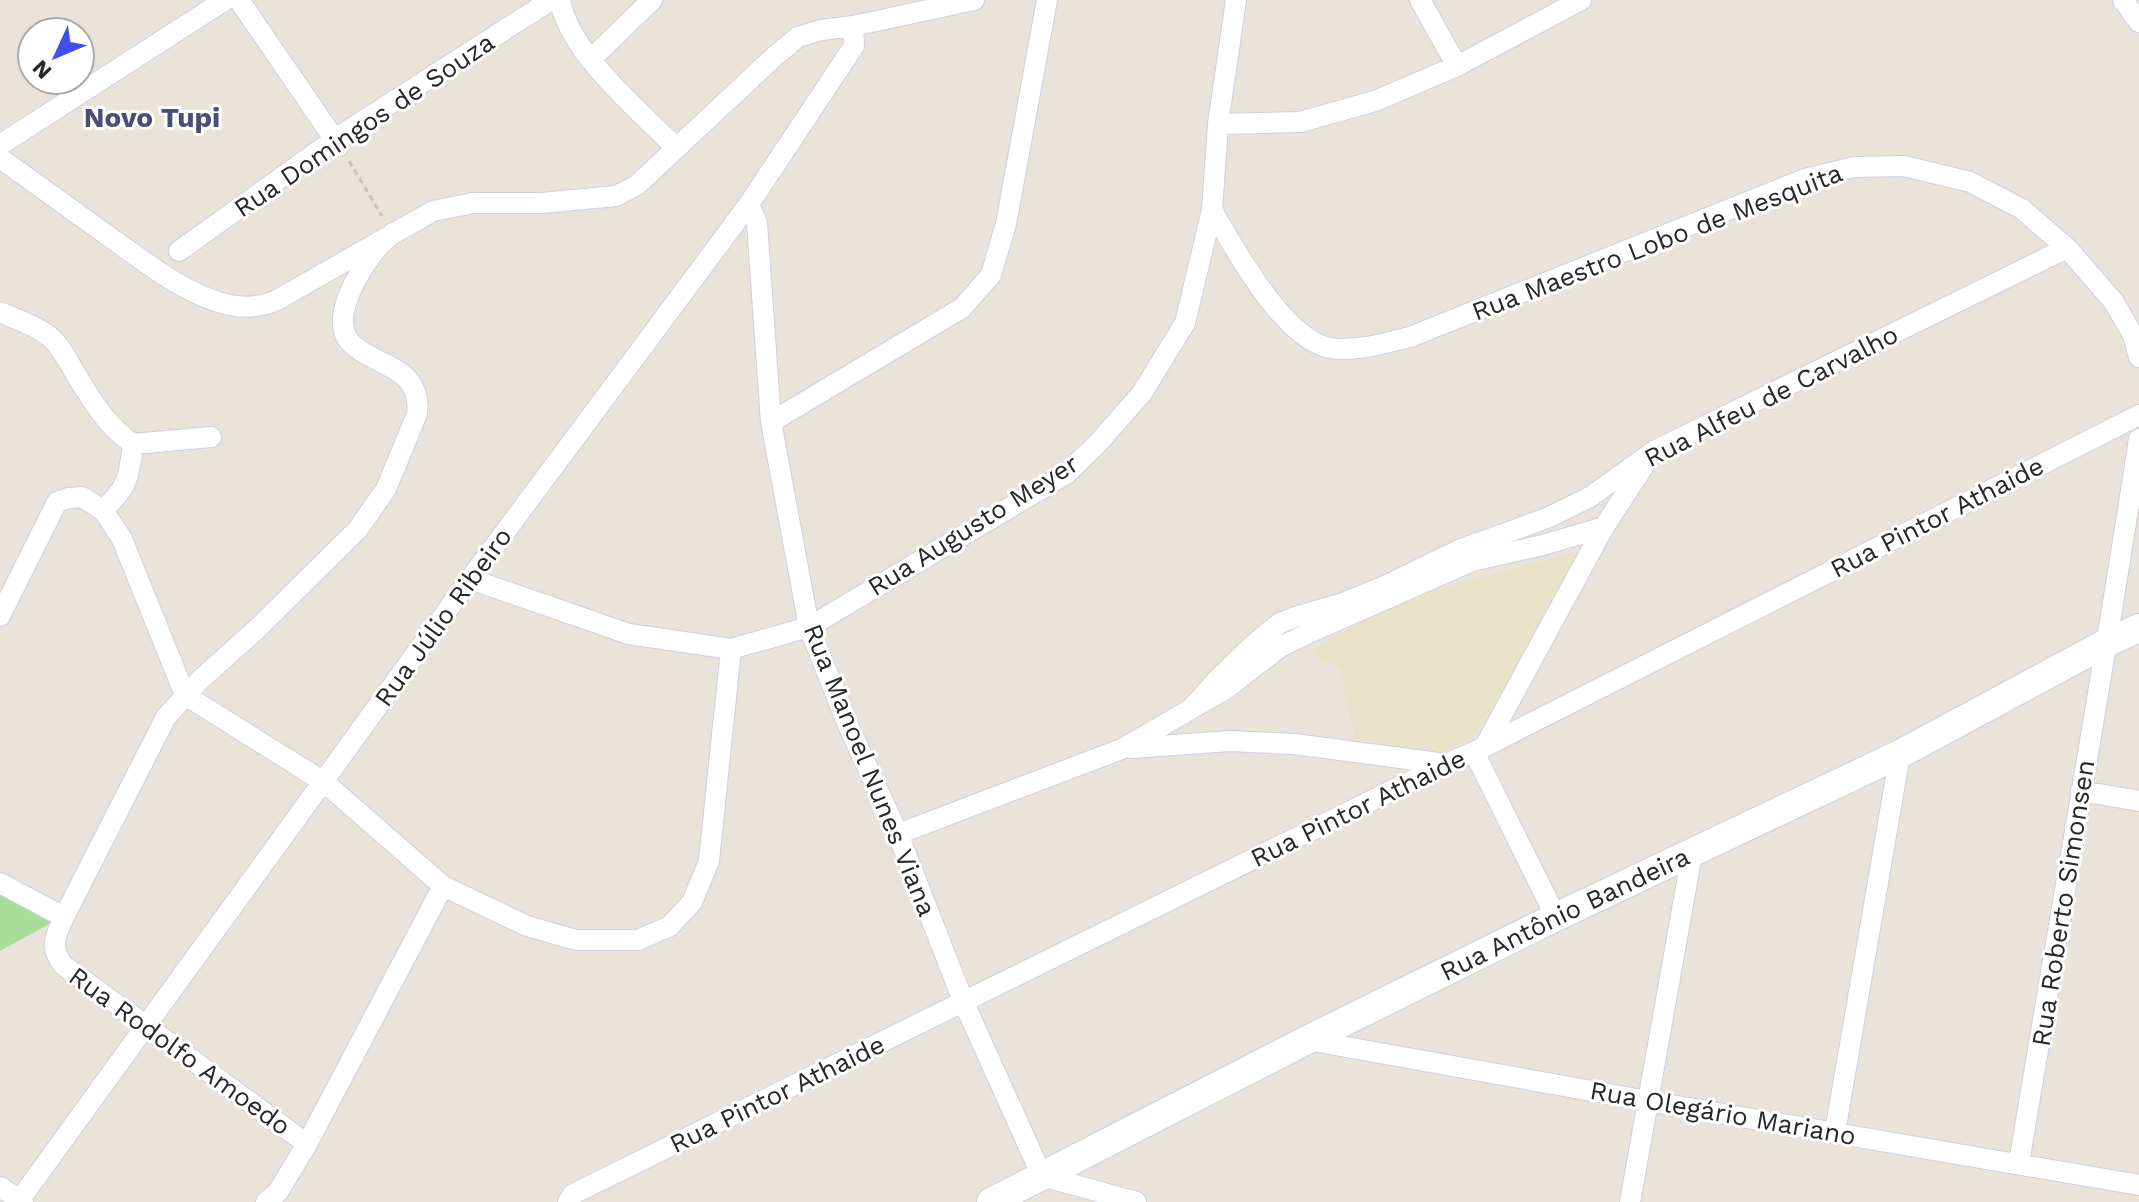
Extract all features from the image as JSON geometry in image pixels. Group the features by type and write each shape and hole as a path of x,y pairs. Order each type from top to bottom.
{"street":[{"path":"0,145 225,0"},
{"path":"239,0 337,142"},
{"name":"Rua Domingos de Souza","path":"167,260 551,0"},
{"path":"560,0 574,37 590,60 676,148"},
{"path":"590,60 652,0"},
{"path":"0,158 167,260 210,298 229,305 254,307 277,300 433,211 473,203 542,203 616,196 637,185 798,37 853,26 920,6 974,0"},
{"path":"771,422 962,308 991,275 1006,224 1047,0"},
{"name":"Rua Augusto Meyer","path":"731,649 809,627 1066,474 1142,393 1185,323 1212,210 1218,124 1236,0"},
{"path":"1420,0 1457,66"},
{"path":"1218,124 1300,122 1375,101 1457,66 1581,0"},
{"path":"2123,0 2139,22"},
{"name":"Rua Júlio Ribeiro","path":"20,1201 145,1024 470,579 749,204 854,46 853,26"},
{"name":"Rua Maestro Lobo de Mesquita","path":"1212,210 1239,256 1298,332 1328,347 1357,349 1410,337 1805,179 1854,167 1904,166 1970,182 2022,209 2067,248 2114,302 2133,335 2139,357"},
{"name":"Rua Manoel Nunes Viana","path":"749,204 757,223 771,422 809,627 848,725 898,834 964,1003 1042,1176"},
{"path":"0,883 64,917 166,717 185,695 358,529 386,489 417,414 418,401 414,388 394,367 353,345 346,335 341,316 351,289 372,254 393,233"},
{"name":"Rua Alfeu de Carvalho","path":"1192,708 1225,672 1280,623 1343,603 1459,550 1547,518 1590,497 1654,451 2067,248"},
{"path":"0,312 50,337 115,432 133,444 211,437"},
{"name":"Rua Pintor Athaide","path":"571,1198 1480,749 2139,415"},
{"path":"2108,642 2139,439"},
{"path":"103,510 120,495 129,476 133,444"},
{"path":"1556,917 1480,749 1604,527 1654,451"},
{"path":"0,616 57,502 82,497 103,510 122,539 185,695 324,782 443,886 527,926 576,940 638,940 670,926 692,902 709,861 731,649 629,634 470,579"},
{"name":"Rua Alfeu de Carvalho","path":"898,834 1124,748 1227,688 1280,647 1472,561 1604,527"},
{"name":"Rua Antônio Bandeira","path":"991,1202 1556,917 1900,754 2139,628"},
{"name":"Rua Roberto Simonsen","path":"2019,1163 2108,642"},
{"path":"1124,748 1230,741 1269,742 1446,764"},
{"path":"1835,1132 1900,754"},
{"path":"2081,791 2139,801"},
{"path":"1630,1202 1692,854"},
{"path":"266,1202 278,1192 307,1144 443,886"},
{"name":"Rua Rodolfo Amoedo","path":"64,917 54,940 55,955 63,965 307,1144"},
{"name":"Rua Olegário Mariano","path":"1307,1040 2139,1185"},
{"path":"1042,1176 1136,1202"},
{"path":"0,1187 20,1201"}],"path":[{"path":"337,142 393,233"}],"shaded area":[{"path":"1587,549 1476,733 1445,753 1355,738 1340,669 1311,652 1389,603"}],"green space":[{"path":"0,893 51,923 0,951"}],"district":[{"name":"Novo Tupi","path":"152,117"}]}
